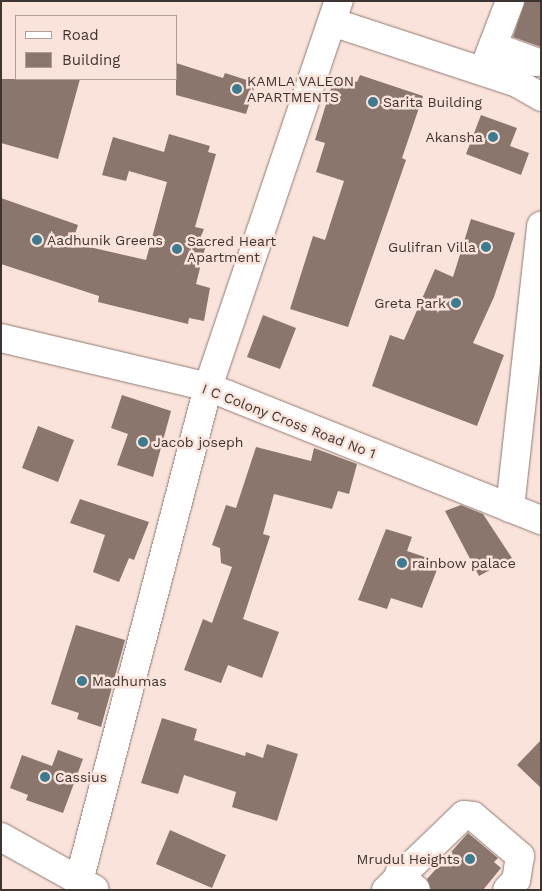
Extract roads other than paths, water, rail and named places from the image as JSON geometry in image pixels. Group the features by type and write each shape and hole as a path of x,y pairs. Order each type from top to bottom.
{"street":[{"path":"483,72 510,1"},
{"path":"1,837 87,885 208,388 335,11 483,72 517,83 541,97"},
{"path":"493,46 536,62"},
{"path":"510,508 541,226"},
{"name":"I C Colony Cross Road No 1","path":"1,338 208,388 541,520"},
{"path":"400,885 464,815 473,816 520,856 516,880 507,890"}],"place":[{"name":"KAMLA VALEON APARTMENTS","path":"237,89"},
{"name":"Sarita Building","path":"373,102"},
{"name":"Akansha","path":"493,137"},
{"name":"Aadhunik Greens","path":"37,240"},
{"name":"Gulifran Villa","path":"486,247"},
{"name":"Sacred Heart Apartment","path":"177,249"},
{"name":"Greta Park","path":"456,303"},
{"name":"Jacob joseph","path":"143,442"},
{"name":"rainbow palace","path":"402,563"},
{"name":"Madhumas","path":"82,681"},
{"name":"Cassius","path":"45,777"},
{"name":"Mrudul Heights","path":"470,859"}]}
